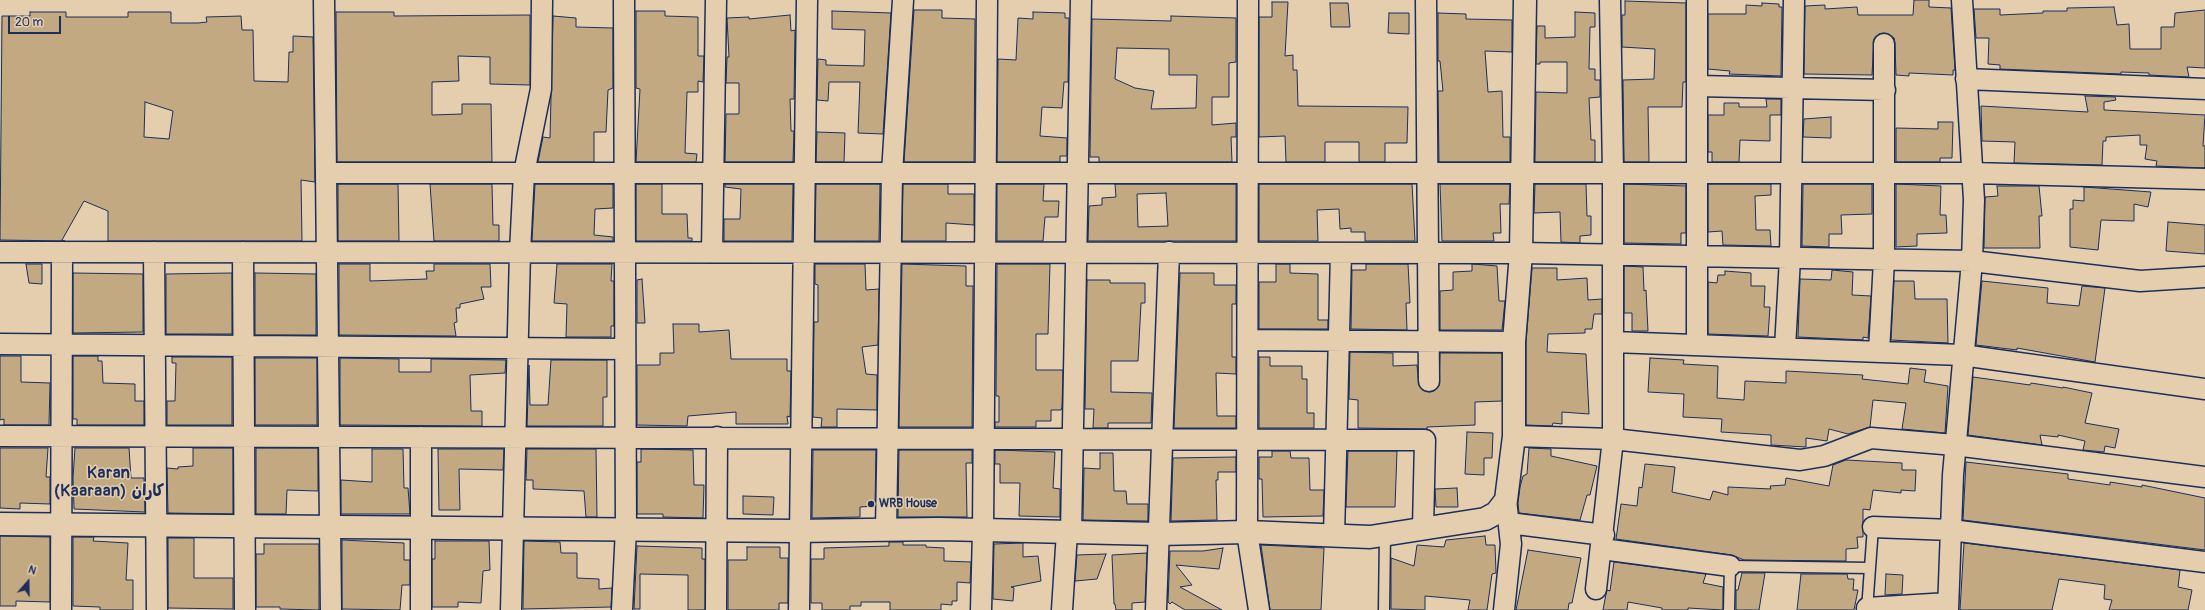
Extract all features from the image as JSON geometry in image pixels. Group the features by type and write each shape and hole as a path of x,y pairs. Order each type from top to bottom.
{"street":[{"path":"324,0 331,610"},
{"path":"511,610 517,348 524,173 541,89 542,0"},
{"path":"622,610 626,530 624,0"},
{"path":"712,252 716,0"},
{"path":"799,610 807,0"},
{"path":"886,530 892,173 903,0"},
{"path":"981,610 984,530 987,0"},
{"path":"1062,610 1069,532 1073,438 1081,0"},
{"path":"1248,0 1248,532 1259,610"},
{"path":"1426,0 1428,381"},
{"path":"1504,610 1511,544 1506,500 1514,436 1514,342 1521,253 1525,0"},
{"path":"1596,589 1603,542 1613,440 1613,173 1610,0"},
{"path":"1697,0 1697,345"},
{"path":"1785,348 1790,258 1794,0"},
{"path":"1867,609 1948,606 1956,445 1962,355 1972,261 1974,200 1962,0"},
{"path":"1879,352 1884,260 1884,44"},
{"path":"1966,79 2205,89"},
{"path":"1697,86 1885,90"},
{"path":"326,173 1972,173 2205,179"},
{"path":"0,252 1521,253 1972,261 2140,281 2205,277"},
{"path":"61,610 63,524 62,252"},
{"path":"154,252 157,610"},
{"path":"243,252 245,610"},
{"path":"1156,610 1169,252"},
{"path":"1334,536 1341,253"},
{"path":"1248,340 1428,340 1514,342"},
{"path":"1613,342 1962,355 2205,389"},
{"path":"0,344 625,349"},
{"path":"0,436 1248,438 1425,440 1422,528"},
{"path":"1514,436 1613,440 1800,460 1824,456 1871,438 1956,445 2205,477"},
{"path":"421,437 421,610"},
{"path":"716,610 717,437"},
{"path":"0,524 626,530 984,530 1159,534 1248,532 1370,537 1485,519 1496,513 1506,500"},
{"path":"1509,523 1730,566"},
{"path":"1873,527 1951,530 2205,562"}],"lane":[{"path":"1867,609 1873,527"},
{"path":"1384,610 1385,534"},
{"path":"1729,610 1730,566 1870,568"}],"building":[{"path":"1914,0 1929,0 1929,7 1951,8 1955,70 1953,70 1953,75 1909,73 1909,76 1896,75 1894,38 1884,33 1879,34 1874,39 1872,75 1804,74 1805,6 1825,5 1825,9 1857,7 1858,15 1913,15"},
{"path":"1625,1 1686,3 1686,82 1683,82 1682,107 1648,107 1649,162 1624,162 1623,80 1654,79 1655,49 1622,47 1622,15 1625,15"},
{"path":"1272,2 1288,2 1285,56 1293,55 1293,70 1297,70 1298,106 1408,107 1407,143 1385,143 1385,162 1359,162 1359,142 1325,142 1325,162 1286,162 1285,136 1259,137 1259,17 1272,17"},
{"path":"1330,3 1348,3 1350,27 1331,27"},
{"path":"1762,3 1779,4 1779,7 1782,7 1781,76 1729,74 1730,71 1708,69 1708,14 1746,14 1746,5 1762,6"},
{"path":"2114,7 2117,25 2129,24 2130,49 2161,49 2161,27 2174,27 2175,13 2205,10 2205,68 2187,67 2189,77 2149,75 2149,73 2121,72 2121,74 2000,69 2000,65 1988,64 1989,38 1976,38 1974,9 2000,9 2000,15 2043,13 2043,11 2067,11 2067,8"},
{"path":"914,10 942,10 942,18 975,19 974,162 904,162"},
{"path":"636,11 665,11 665,16 698,17 698,56 704,56 703,82 698,81 698,92 687,92 685,153 697,154 696,162 636,162 640,89 636,88"},
{"path":"832,11 891,13 883,134 858,133 860,82 829,82 828,101 817,100 818,59 826,60 826,65 864,66 865,30 832,29"},
{"path":"30,12 66,12 66,17 128,17 128,12 171,12 171,23 198,23 207,22 206,17 241,16 242,30 253,30 254,81 288,82 289,52 293,52 293,36 313,37 315,182 301,180 302,241 108,241 108,211 84,201 62,240 65,241 0,240 2,16 30,16","holes":["145,102 173,111 169,139 144,137"]},
{"path":"336,12 394,12 394,16 530,15 530,85 490,84 490,57 458,56 459,81 432,82 432,115 462,114 462,104 491,104 492,162 337,162"},
{"path":"1033,12 1065,13 1065,18 1069,18 1068,82 1064,82 1062,108 1042,107 1040,136 1067,138 1067,156 1060,156 1060,162 997,162 998,59 1016,60 1018,18 1033,19"},
{"path":"1575,12 1595,13 1595,27 1590,27 1589,69 1595,69 1595,80 1600,80 1600,97 1589,98 1591,140 1595,140 1595,162 1535,162 1536,92 1567,93 1567,62 1540,62 1540,64 1536,64 1537,26 1545,26 1545,38 1575,37"},
{"path":"1389,13 1409,13 1409,34 1388,33"},
{"path":"1438,13 1466,14 1466,19 1512,20 1512,52 1485,51 1488,92 1502,91 1503,137 1510,137 1510,162 1439,162 1438,91 1443,91 1440,61 1438,61"},
{"path":"790,15 791,31 795,30 794,99 790,99 791,131 794,131 793,162 725,162 726,114 739,114 739,83 726,83 727,57 729,57 727,18 749,17 749,19"},
{"path":"553,16 576,18 576,27 613,28 613,88 608,90 606,132 594,132 594,162 538,162 543,137 550,138"},
{"path":"1171,16 1236,18 1236,62 1229,63 1229,97 1212,97 1212,125 1236,123 1236,137 1231,137 1232,162 1099,162 1099,157 1090,157 1092,19 1171,21","holes":["1117,48 1169,49 1169,75 1197,75 1196,108 1151,109 1154,91 1135,88 1115,79"]},
{"path":"2085,96 2115,97 2116,100 2104,102 2104,110 2205,115 2203,146 2205,146 2205,168 2156,166 2157,161 2145,159 2147,145 2140,145 2140,135 2106,137 2106,141 2103,141 2102,165 2014,163 2015,142 1982,141 1981,106 2088,112"},
{"path":"1766,99 1781,99 1781,115 1770,115 1770,141 1740,140 1739,162 1712,162 1712,152 1708,152 1708,115 1724,115 1724,103 1739,103 1739,107 1767,107"},
{"path":"1831,117 1831,138 1803,137 1804,119"},
{"path":"1938,122 1953,122 1952,158 1940,158 1940,162 1896,162 1896,128 1938,129"},
{"path":"817,132 845,133 844,162 816,162"},
{"path":"338,184 398,184 399,241 338,241"},
{"path":"430,184 492,184 493,225 499,225 499,241 434,241"},
{"path":"535,184 613,184 613,208 595,209 594,235 613,237 613,241 532,241"},
{"path":"636,184 662,184 662,214 687,214 688,238 692,238 692,241 636,241"},
{"path":"725,184 793,184 792,241 724,241 724,219 740,219 741,189 725,187"},
{"path":"816,184 880,184 879,241 815,241"},
{"path":"903,184 948,184 948,194 974,194 974,225 946,223 946,241 902,241"},
{"path":"997,184 1044,184 1043,201 1059,201 1058,217 1045,217 1043,241 997,241"},
{"path":"1115,184 1236,184 1236,241 1088,241 1089,206 1102,205 1102,198 1116,197","holes":["1166,193 1168,226 1138,227 1137,194"]},
{"path":"1259,184 1412,184 1415,241 1365,241 1365,232 1351,232 1351,228 1340,229 1339,209 1317,210 1318,241 1259,241"},
{"path":"1440,184 1510,184 1509,204 1500,204 1501,233 1493,233 1494,241 1442,241"},
{"path":"1535,184 1586,184 1587,216 1591,216 1591,235 1580,236 1580,243 1561,242 1560,212 1534,213"},
{"path":"1624,184 1686,186 1686,233 1681,233 1681,244 1624,243"},
{"path":"1708,184 1771,184 1771,195 1755,196 1756,230 1770,230 1771,246 1723,245 1722,231 1708,232"},
{"path":"1803,184 1872,184 1872,214 1841,215 1842,234 1829,234 1829,247 1802,246"},
{"path":"1896,184 1941,186 1940,215 1946,215 1947,233 1917,234 1917,246 1896,247"},
{"path":"1997,186 2039,186 2042,216 2039,216 2040,248 1984,248 1985,197 1998,196"},
{"path":"2084,187 2151,192 2148,207 2134,204 2134,221 2101,220 2098,250 2070,247 2070,209 2073,209 2073,200 2084,201"},
{"path":"2168,222 2205,225 2205,254 2166,251"},
{"path":"26,264 42,264 42,284 29,283"},
{"path":"339,264 370,264 370,281 427,279 426,271 434,271 434,264 490,264 491,287 481,287 484,299 460,304 460,308 456,308 457,322 454,323 456,336 339,335"},
{"path":"557,264 612,264 611,281 614,281 614,326 611,326 611,337 566,337 567,304 554,303"},
{"path":"815,264 865,264 866,290 879,289 878,345 862,347 866,374 877,375 877,410 837,409 837,427 821,427 822,418 813,417 814,322 818,322 818,285 815,284"},
{"path":"902,264 966,266 966,286 973,286 972,427 899,427"},
{"path":"997,264 1050,264 1048,334 1036,334 1036,370 1063,370 1062,407 1061,410 1051,410 1051,421 1036,421 1036,427 995,427 995,422 999,422 999,396 996,396"},
{"path":"1276,264 1290,264 1290,273 1318,274 1318,320 1328,320 1328,329 1259,329 1259,282 1276,282"},
{"path":"1366,264 1408,264 1410,303 1406,303 1407,330 1351,329 1352,270 1366,270"},
{"path":"1472,264 1497,266 1499,301 1505,301 1502,330 1440,330 1440,291 1453,290 1453,272 1472,271"},
{"path":"1624,266 1643,267 1648,331 1632,331 1632,313 1624,313"},
{"path":"1532,268 1557,268 1557,280 1587,278 1588,300 1602,299 1602,314 1594,314 1592,329 1585,329 1585,333 1548,334 1547,352 1586,354 1589,414 1562,412 1562,424 1553,423 1552,426 1526,425 1526,342"},
{"path":"1832,270 1853,272 1852,295 1871,296 1868,338 1863,337 1863,340 1798,337 1800,279 1831,280"},
{"path":"1725,271 1751,273 1751,286 1765,286 1764,307 1770,307 1768,336 1708,334 1708,282 1717,283 1718,275 1725,275"},
{"path":"73,273 143,274 143,332 73,333"},
{"path":"232,273 232,334 166,334 166,274"},
{"path":"255,273 316,274 316,335 255,335"},
{"path":"1180,273 1214,273 1214,285 1236,285 1236,304 1232,304 1232,357 1236,357 1236,374 1216,373 1217,416 1236,416 1236,428 1174,428"},
{"path":"642,279 645,323 637,323 637,280"},
{"path":"1087,280 1110,280 1110,283 1145,283 1145,303 1141,303 1138,361 1111,361 1111,392 1152,393 1151,423 1108,423 1108,428 1093,428 1094,409 1085,409"},
{"path":"1894,281 1914,281 1915,299 1947,299 1948,343 1891,340"},
{"path":"1982,281 2048,288 2047,303 2079,306 2082,286 2105,288 2095,362 2017,348 2017,350 1976,345"},
{"path":"673,324 699,324 699,332 729,330 731,359 787,359 787,371 791,371 790,417 787,416 788,424 736,424 736,412 688,416 687,426 637,425 637,365 660,365 660,353 674,353"},
{"path":"1350,352 1393,353 1393,366 1417,365 1419,386 1429,392 1434,391 1439,386 1440,353 1502,353 1502,401 1475,402 1475,425 1427,427 1427,429 1358,428 1358,400 1349,399"},
{"path":"0,356 21,356 21,382 50,383 49,425 4,425 4,419 0,420"},
{"path":"73,356 98,356 98,361 102,361 103,383 135,384 135,401 144,401 144,425 77,425 77,419 73,419"},
{"path":"172,357 232,357 232,425 167,425 167,401 175,401 176,363 172,363"},
{"path":"1259,357 1270,357 1270,366 1302,366 1302,379 1307,379 1307,413 1314,413 1314,428 1259,428"},
{"path":"255,358 317,358 317,425 255,425"},
{"path":"340,358 399,359 399,372 431,372 431,359 506,360 505,373 470,375 471,411 482,411 482,426 340,425"},
{"path":"1650,358 1684,360 1683,364 1718,366 1717,398 1744,400 1745,381 1786,383 1786,371 1863,375 1862,379 1908,384 1910,368 1926,370 1924,382 1948,386 1945,433 1902,429 1906,403 1873,400 1870,427 1848,434 1829,429 1827,441 1806,438 1806,447 1771,445 1771,435 1721,432 1722,419 1683,417 1684,394 1648,392"},
{"path":"551,360 607,360 607,397 603,397 603,426 527,426 529,365 530,405 548,405"},
{"path":"1973,377 2030,385 2031,383 2063,387 2092,393 2085,423 2119,429 2115,448 2105,446 2104,452 2083,450 2085,441 2058,435 2058,437 2040,435 2042,445 1968,435"},
{"path":"1467,432 1493,433 1492,458 1484,458 1484,475 1465,474"},
{"path":"0,448 48,448 46,477 50,477 50,504 20,503 20,509 0,508"},
{"path":"75,448 129,448 131,478 144,478 145,512 74,509 73,478"},
{"path":"193,448 233,448 233,514 168,513 167,468 178,469 178,467 193,466"},
{"path":"256,448 318,448 318,491 287,490 286,514 256,514"},
{"path":"1529,448 1551,449 1551,456 1597,466 1590,495 1587,495 1580,520 1519,513 1518,503 1520,487 1523,476 1527,474"},
{"path":"372,449 403,449 404,488 408,488 410,514 341,514 341,480 372,482"},
{"path":"438,449 504,449 503,470 459,469 460,510 439,510"},
{"path":"527,449 596,449 597,517 586,517 584,491 533,489 533,480 526,480"},
{"path":"641,449 693,450 694,485 704,485 703,518 663,517 663,514 637,514 637,462 641,462"},
{"path":"813,450 876,450 875,506 860,507 860,517 812,518"},
{"path":"899,450 972,450 972,463 966,463 967,517 898,517"},
{"path":"995,450 1055,452 1053,488 1060,489 1060,517 1019,516 1020,483 1000,483 1000,464 995,464"},
{"path":"1272,451 1290,451 1291,458 1309,458 1310,490 1324,490 1323,516 1263,517 1262,479 1259,479 1259,457 1272,457"},
{"path":"1348,451 1397,451 1395,507 1346,507"},
{"path":"1100,453 1113,453 1114,491 1126,491 1127,504 1148,504 1148,521 1083,520 1084,468 1100,469"},
{"path":"1236,457 1236,472 1218,472 1218,480 1216,480 1217,520 1171,521 1173,458"},
{"path":"1846,460 1902,463 1902,470 1916,470 1915,491 1901,490 1901,493 1873,490 1870,510 1863,509 1863,537 1857,537 1858,548 1846,549 1846,561 1744,560 1732,555 1616,539 1621,504 1637,506 1639,487 1642,488 1645,464 1675,467 1672,492 1710,500 1713,491 1728,495 1728,487 1771,489 1770,486 1785,485 1786,478 1829,486 1833,465"},
{"path":"1966,462 2068,474 2068,479 2110,485 2110,482 2142,487 2142,485 2205,498 2205,550 1963,520"},
{"path":"1457,488 1458,507 1436,507 1435,489"},
{"path":"743,496 774,497 773,515 743,514"},
{"path":"0,536 50,537 50,602 16,601 16,606 0,606"},
{"path":"1485,536 1486,545 1495,545 1496,573 1492,574 1487,610 1468,610 1470,600 1425,596 1425,610 1391,609 1391,558 1414,566 1417,545 1444,547 1446,540"},
{"path":"73,537 94,537 93,541 128,543 126,580 133,580 133,610 100,610 100,607 73,606"},
{"path":"168,538 194,538 194,578 233,578 233,609 168,608"},
{"path":"342,540 404,543 404,560 410,560 410,585 402,585 400,610 342,609"},
{"path":"435,541 489,541 490,570 483,571 481,603 458,602 458,607 432,607 432,559 435,559"},
{"path":"524,541 560,542 561,553 577,553 577,578 599,579 599,589 612,588 611,607 523,609"},
{"path":"889,542 903,542 903,545 926,545 926,547 944,548 944,561 971,562 970,583 957,582 957,601 952,601 952,605 941,604 941,610 890,610 890,602 861,602 861,606 850,606 850,610 822,610 822,603 811,603 811,559 824,559 824,548 889,546"},
{"path":"1023,543 1023,557 1038,556 1041,581 1011,587 1014,588 1013,601 993,599 994,544"},
{"path":"1964,543 2180,570 2178,587 2192,590 2188,610 2109,610 2112,600 2104,599 2105,585 2059,579 2052,610 1960,610"},
{"path":"264,544 319,544 319,610 256,607 256,554 264,554"},
{"path":"1261,545 1324,548 1321,610 1270,610"},
{"path":"637,546 702,548 702,559 705,559 705,610 688,610 688,575 640,574 640,609 634,609"},
{"path":"747,547 780,547 780,558 788,558 788,603 779,603 779,610 728,610 728,560 747,560"},
{"path":"1223,548 1219,569 1176,565 1192,585 1180,587 1222,610 1185,610 1172,602 1170,604 1168,602 1170,551 1203,551"},
{"path":"1528,550 1581,558 1572,603 1569,603 1568,610 1516,610"},
{"path":"1147,553 1145,602 1132,603 1132,610 1116,610 1114,604 1112,555"},
{"path":"1106,554 1097,579 1075,581 1077,555"},
{"path":"1614,562 1706,574 1703,583 1723,587 1723,610 1688,608 1688,610 1662,610 1662,608 1628,602 1627,610 1603,610 1607,590 1610,591"},
{"path":"1742,573 1765,573 1759,610 1736,610 1736,590 1738,590"},
{"path":"1801,574 1847,574 1848,579 1854,579 1853,590 1858,590 1854,610 1797,610"},
{"path":"1886,574 1903,575 1902,594 1885,595"}],"place":[{"name":"WRB House","path":"871,504"}],"district":[{"name":"Karan (Kaaraan) كاران","path":"109,483"}]}
